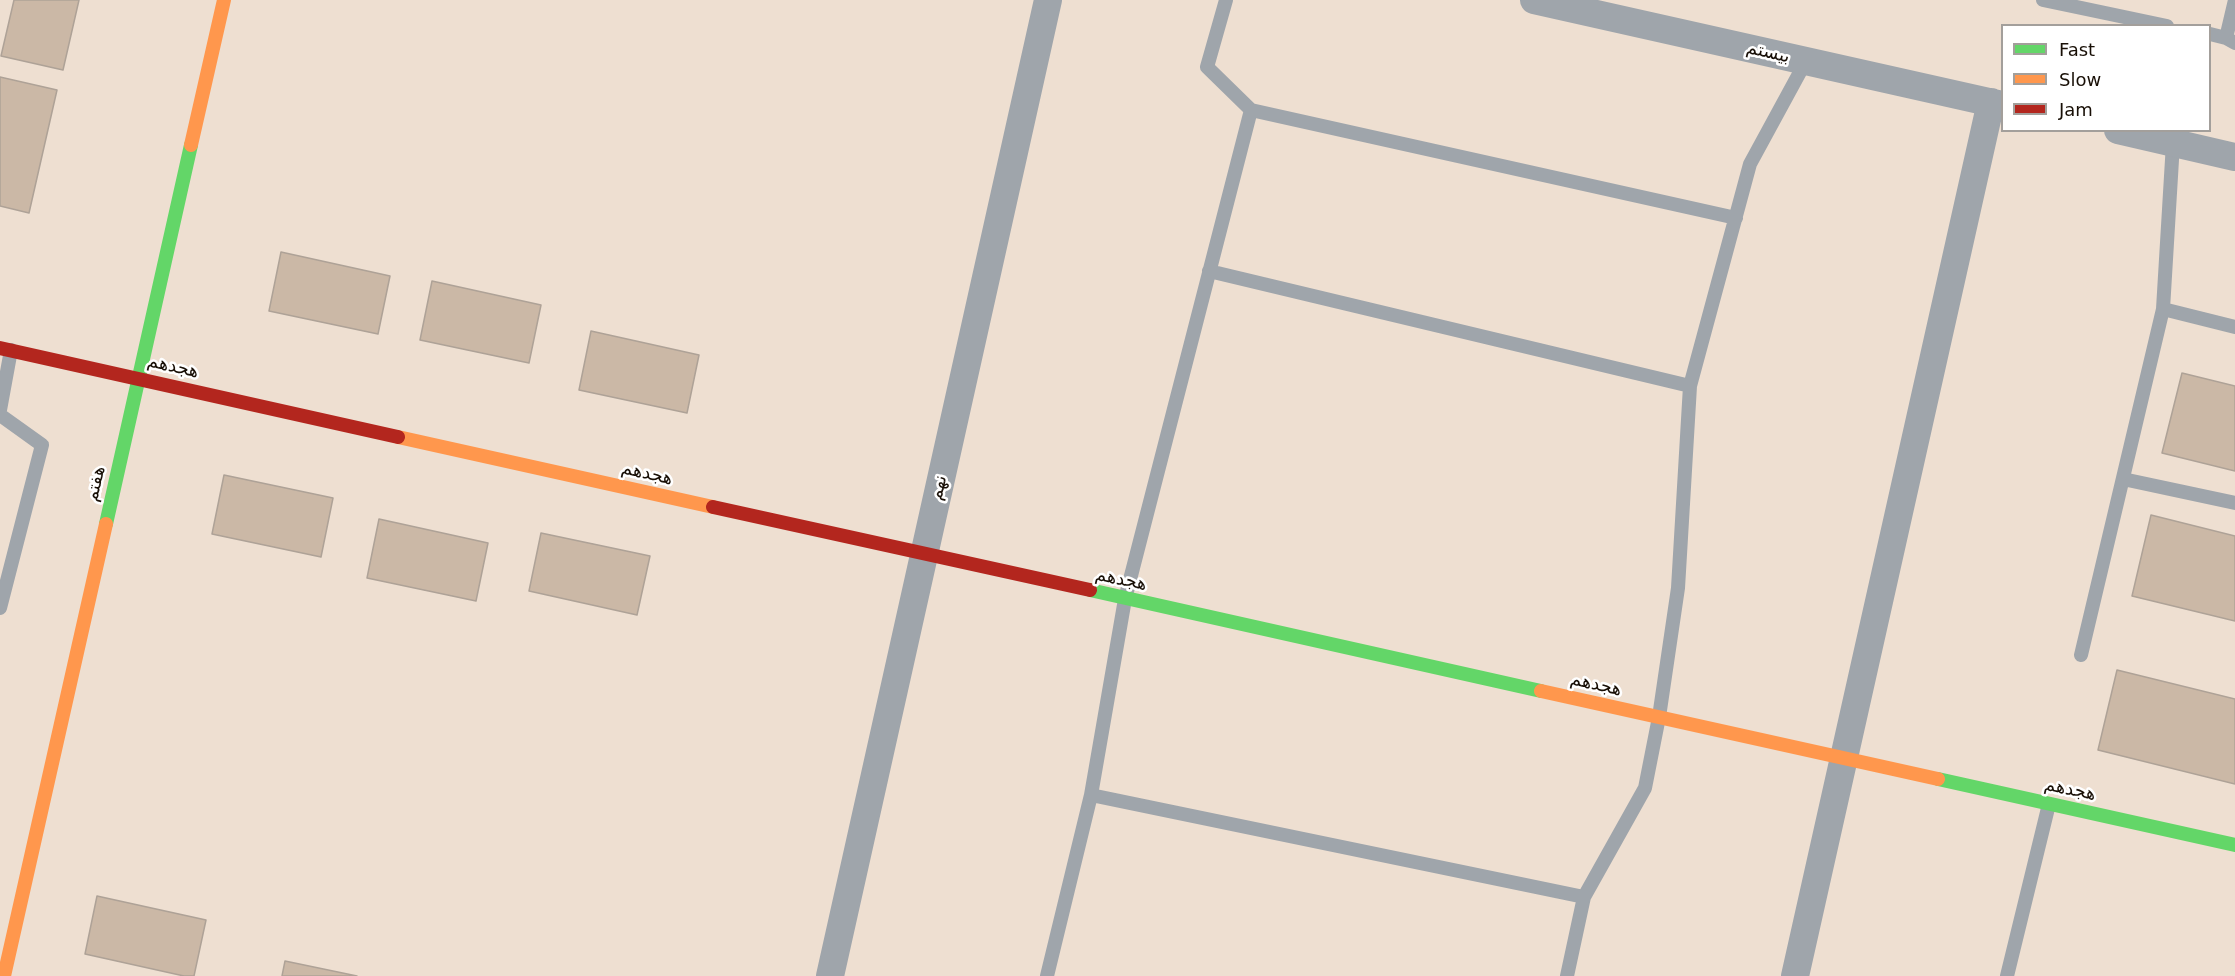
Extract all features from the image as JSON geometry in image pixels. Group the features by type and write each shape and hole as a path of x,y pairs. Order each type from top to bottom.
{"street":[{"name":"هفتم","path":"3,976 224,0"},
{"name":"نهم","path":"830,976 1048,0"},
{"name":"بیستم","path":"1546,1 1997,103"},
{"path":"1795,976 1997,103"},
{"path":"2126,132 2235,157"},
{"name":"هجدهم","path":"5,349 2235,845"}],"lane":[{"path":"1226,0 1207,68 1251,110 1736,218"},
{"path":"2043,0 2157,24"},
{"path":"2211,34 2230,40 2235,0"},
{"path":"1567,976 1584,897 1645,788 1659,717 1678,588 1690,386 1750,164 1806,61"},
{"path":"1047,976 1091,795 1125,599 1251,110"},
{"path":"2081,655 2163,309 2173,143"},
{"path":"1209,271 1690,386"},
{"path":"2163,309 2235,327"},
{"path":"0,608 42,446 0,413 5,349"},
{"path":"2123,479 2235,503"},
{"path":"1091,795 1584,897"},
{"path":"2007,976 2049,804"}],"building":[{"path":"14,0 79,0 63,70 1,56"},
{"path":"0,77 57,90 29,213 0,206"},
{"path":"281,252 390,276 378,334 269,311"},
{"path":"432,281 541,305 529,363 420,340"},
{"path":"591,331 699,355 687,413 579,390"},
{"path":"2182,373 2235,386 2235,471 2162,453"},
{"path":"224,475 333,498 321,557 212,534"},
{"path":"2151,515 2235,536 2235,621 2132,596"},
{"path":"379,519 488,543 476,601 367,578"},
{"path":"541,533 650,556 637,615 529,591"},
{"path":"2117,670 2235,699 2235,784 2098,750"},
{"path":"97,896 206,920 194,976 184,976 85,954"},
{"path":"285,961 357,976 282,976"}],"traffic: fast":[{"path":"106,524 191,145"},
{"path":"1090,590 1541,691"},
{"path":"1938,779 2235,845"}],"traffic: slow":[{"path":"191,145 224,0"},
{"path":"398,437 713,507"},
{"path":"4,976 106,524"},
{"path":"1541,691 1938,779"}],"traffic: jam":[{"path":"0,348 398,437"},
{"path":"713,507 1090,590"}]}
